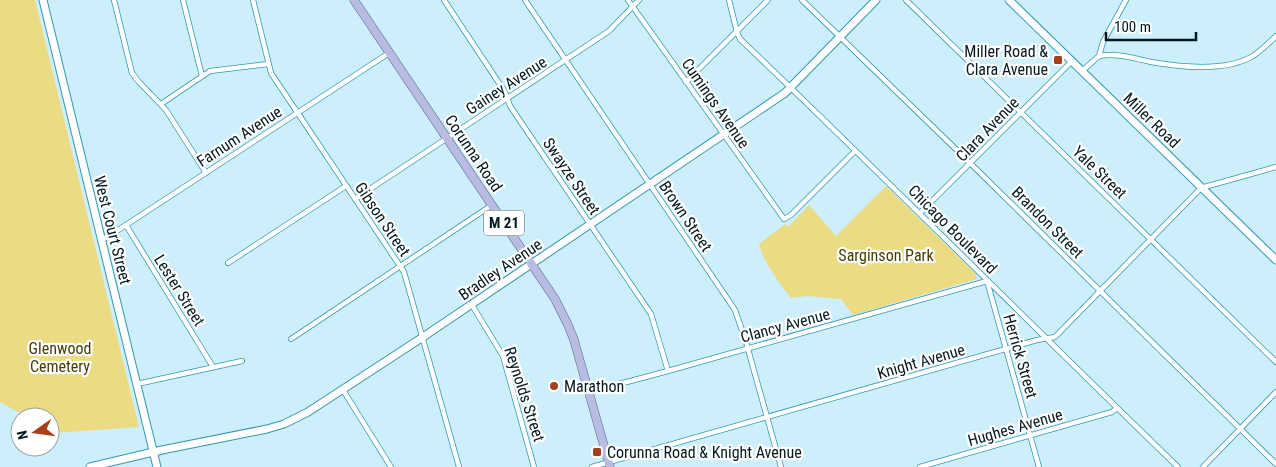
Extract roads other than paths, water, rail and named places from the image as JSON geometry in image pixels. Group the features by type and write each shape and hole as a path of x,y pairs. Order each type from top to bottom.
{"main road":[{"name":"Corunna Road","path":"354,0 555,299 568,325 609,465"}],"street":[{"name":"West Court Street","path":"43,0 157,467"},
{"path":"114,0 132,73 161,104 206,173"},
{"path":"183,0 202,76"},
{"name":"Gibson Street","path":"253,0 271,72 404,272 459,467"},
{"name":"Swayze Street","path":"444,0 505,92 510,106 651,314 668,372"},
{"name":"Brown Street","path":"525,0 735,310 748,348 782,467"},
{"name":"Cumings Avenue","path":"628,0 784,220 855,151"},
{"name":"Gainey Avenue","path":"355,199 609,31 639,0"},
{"name":"Chicago Boulevard","path":"729,0 740,39 1178,467"},
{"path":"686,82 768,0"},
{"name":"Brandon Street","path":"802,0 1276,464"},
{"name":"Bradley Avenue","path":"90,467 267,429 284,424 308,412 650,186 790,88 876,0"},
{"name":"Yale Street","path":"906,0 1276,362"},
{"name":"Miller Road","path":"1009,0 1276,260"},
{"path":"1082,71 1098,56 1103,42 1126,0"},
{"path":"1098,56 1111,54 1162,63 1199,66 1224,65 1252,56 1264,48 1276,36"},
{"name":"Farnum Avenue","path":"102,240 389,53"},
{"name":"Clara Avenue","path":"920,214 1072,61"},
{"path":"161,104 210,71 268,64"},
{"path":"1201,188 1276,166"},
{"path":"228,263 346,186"},
{"name":"Knight Avenue","path":"592,467 609,465 767,417 1006,349 1055,337 1201,188"},
{"path":"291,339 492,205"},
{"name":"Lester Street","path":"126,226 213,367"},
{"name":"Clancy Avenue","path":"589,392 668,372 987,281"},
{"name":"Herrick Street","path":"987,281 1039,467"},
{"name":"Reynolds Street","path":"472,304 503,356 534,467"},
{"path":"137,384 242,361"},
{"path":"342,390 391,467"},
{"path":"1203,467 1276,392"},
{"name":"Hughes Avenue","path":"920,467 1112,412 1117,408"}],"place":[{"name":"Miller Road & Clara Avenue","path":"1058,60"},
{"name":"Marathon","path":"554,386"},
{"name":"Corunna Road & Knight Avenue","path":"597,452"}],"park label":[{"name":"Sarginson Park","path":"886,255"},
{"name":"Glenwood Cemetery","path":"60,357"}]}
